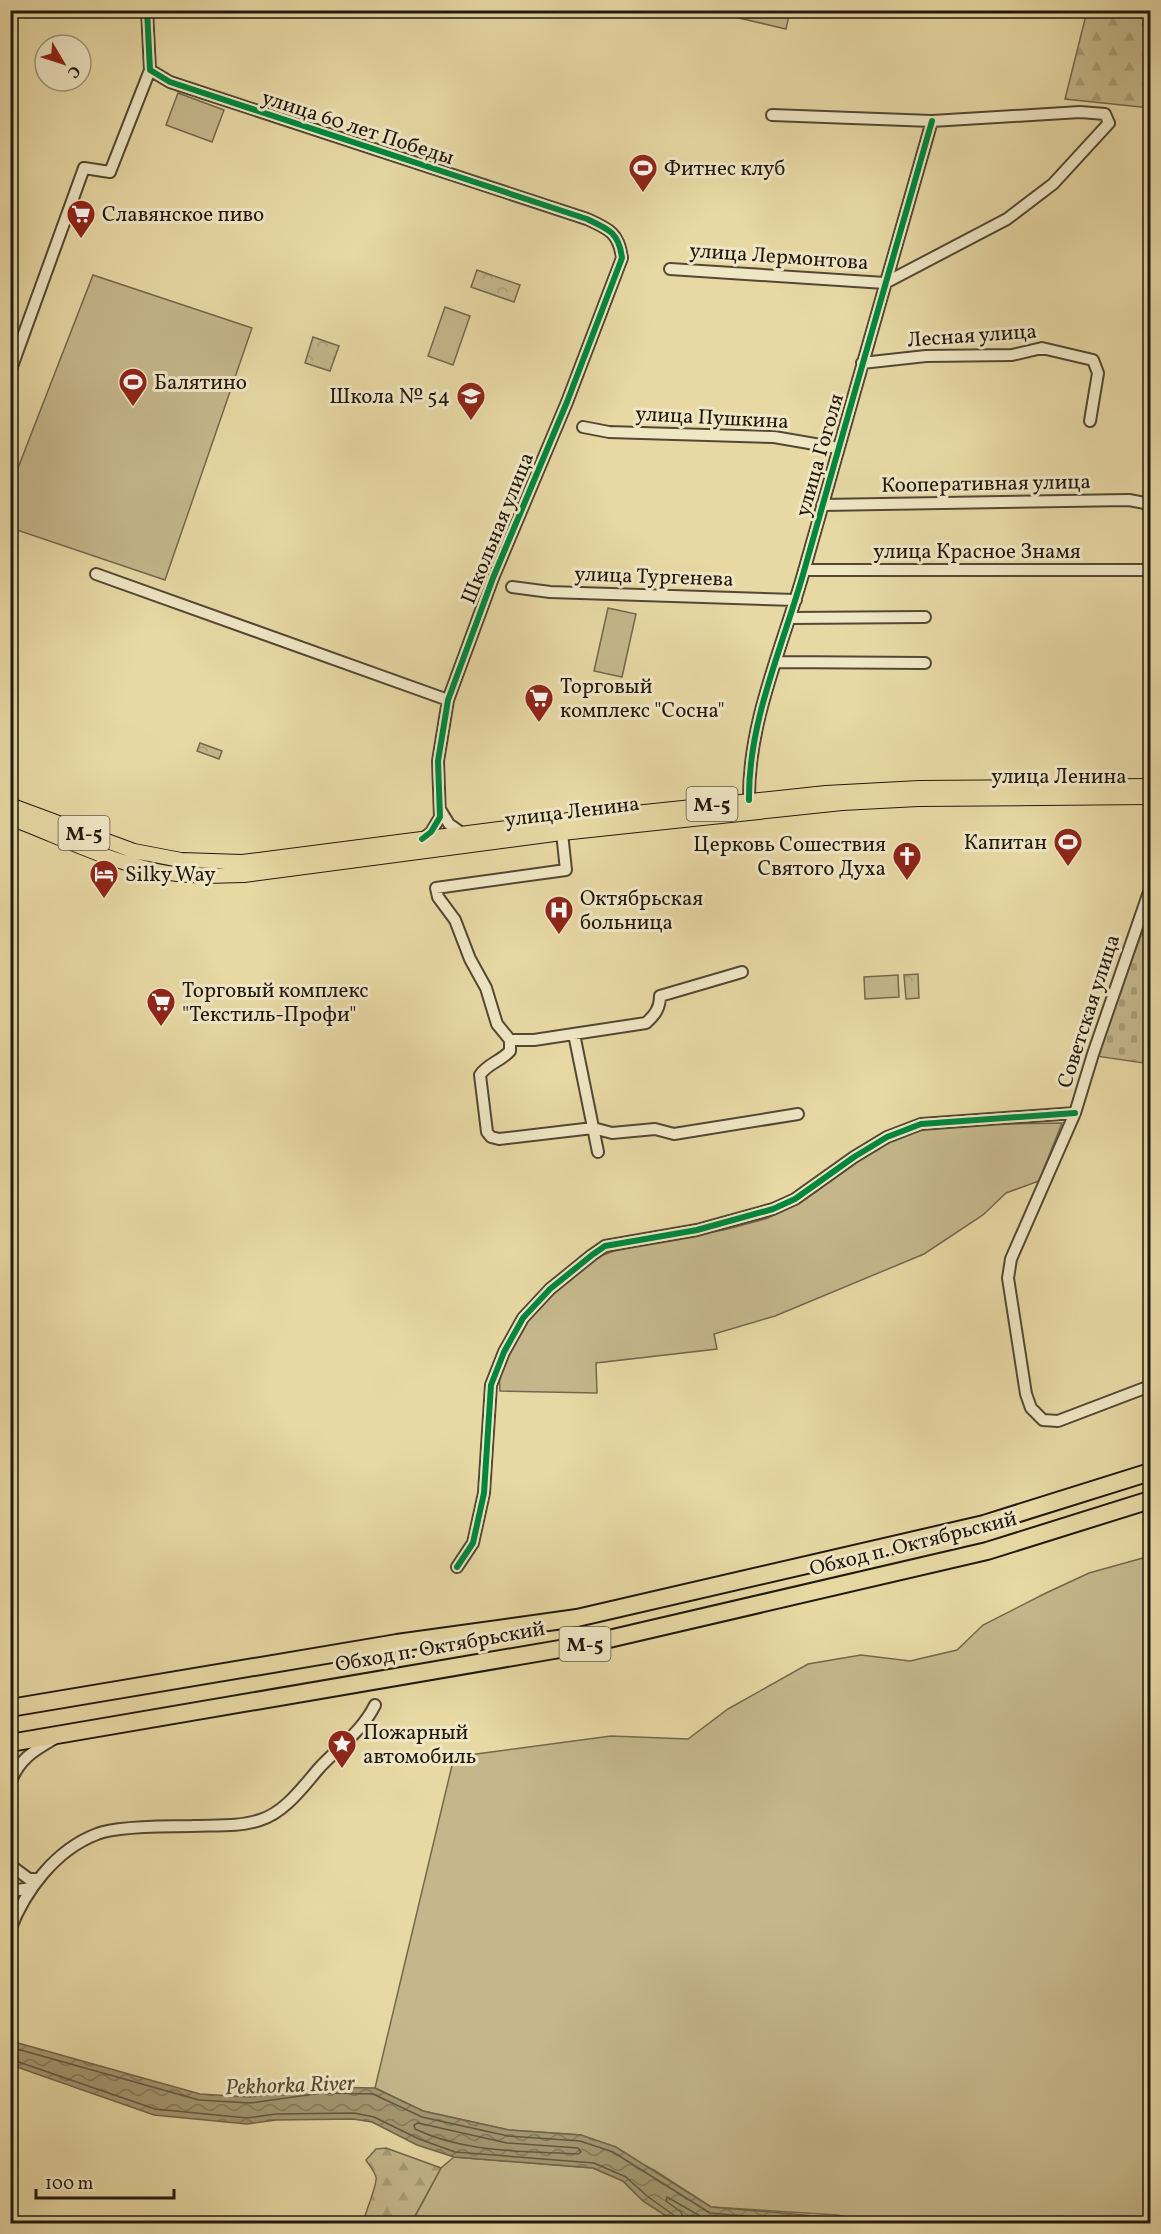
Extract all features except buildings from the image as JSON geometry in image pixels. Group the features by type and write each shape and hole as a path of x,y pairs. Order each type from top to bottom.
{"highway":[{"name":"Обход п. Октябрьский","path":"10,1708 397,1643 577,1618 984,1524 1150,1472"},
{"name":"Обход п. Октябрьский","path":"10,1743 582,1645 987,1551 1150,1500"}],"main road":[{"name":"улица Ленина","path":"10,805 126,849 181,860 242,862 749,800 919,788 1150,786"},
{"name":"улица Ленина","path":"10,818 130,864 169,873 209,876 244,875 562,833 842,803 918,799 1150,797"}],"street":[{"path":"10,372 84,168 110,172 150,70 147,10"},
{"name":"улица 60 лет Победы","path":"150,70 170,82 587,219 613,233"},
{"path":"772,115 932,121 1080,112 1105,114 1109,123 1053,184 1007,219 885,283"},
{"name":"улица Гоголя","path":"749,800 753,746 932,121"},
{"name":"Школьная улица","path":"441,811 438,761 448,700 493,578 622,258 621,242 613,233"},
{"name":"улица Лермонтова","path":"670,268 885,283"},
{"name":"Лесная улица","path":"862,363 926,356 1012,355 1042,348 1093,360 1098,373 1090,421"},
{"name":"улица Пушкина","path":"583,427 609,432 774,437 838,448"},
{"name":"Кооперативная улица","path":"822,505 1129,500 1150,504"},
{"name":"улица Красное Знамя","path":"804,570 1150,570"},
{"path":"96,574 448,700"},
{"name":"улица Тургенева","path":"512,587 550,592 796,600"},
{"path":"790,618 925,618"},
{"path":"776,662 925,663"},
{"path":"441,811 449,824 463,834"},
{"path":"422,839 436,825 441,811"},
{"path":"562,833 566,870 436,888 438,897 454,920 470,959 486,988 496,1024 510,1040 510,1051 504,1058 484,1068 480,1075 487,1132 491,1137 499,1139 593,1128 612,1133 655,1129 674,1134 798,1114"},
{"name":"Советская улица","path":"1150,889 1075,1113 1011,1259 1008,1278 1026,1394 1031,1408 1043,1420 1058,1421 1150,1386"},
{"path":"510,1040 534,1040 646,1023 654,1017 660,1005 660,996 742,972"},
{"path":"574,1034 598,1152"},
{"path":"457,1566 473,1543 484,1492 491,1385 504,1352 523,1317 550,1289 605,1246 697,1230 773,1209 795,1198 887,1137 921,1124 1075,1113"},
{"path":"10,1930 31,1888 38,1879 76,1846 98,1833 158,1827 244,1824 263,1819 285,1806 323,1764 363,1726 375,1705"},
{"path":"10,1784 15,1771 27,1755 64,1734"},
{"path":"10,1865 29,1879 38,1879"},
{"path":"10,1891 31,1888"}],"green space":[{"path":"709,11 790,11 786,29"},
{"path":"1087,11 1150,11 1150,108 1065,99"},
{"path":"178,93 224,110 212,142 166,125"},
{"path":"477,270 520,285 514,302 471,287"},
{"name":"Балятино","path":"93,275 252,328 165,580 11,528 11,486"},
{"path":"445,307 470,316 453,365 428,356"},
{"path":"313,337 339,346 330,371 305,363"},
{"path":"608,608 636,614 622,677 594,671"},
{"path":"200,743 222,751 219,759 197,751"},
{"path":"1150,911 1150,1064 1096,1056"},
{"path":"918,974 919,998 906,999 904,975"},
{"path":"898,975 899,997 865,999 864,977"},
{"path":"1062,1123 1039,1181 1006,1193 983,1215 924,1254 775,1316 714,1334 717,1349 596,1363 597,1393 500,1391 499,1370 513,1342 540,1304 553,1291 600,1256 620,1249 728,1229 768,1218 797,1202 860,1155 924,1125"},
{"path":"1150,1556 1150,2223 1105,2223 1061,2216 991,2224 878,2224 837,2215 711,2207 654,2170 581,2135 509,2130 423,2111 375,2088 454,1757 611,1736 688,1739 728,1709 808,1664 861,1655 910,1661 957,1650 983,1625 1046,1593 1089,1573"},
{"path":"386,2148 441,2168 411,2223 363,2223 376,2181 366,2160 376,2149"},
{"path":"454,2157 593,2168 623,2181 643,2201 677,2223 411,2224 441,2168"}],"water":[{"path":"11,2041 200,2094 250,2097 322,2087 375,2088 423,2111 509,2130 581,2135 616,2147 711,2207 828,2217 860,2223 677,2223 643,2201 623,2181 593,2168 454,2157 417,2145 372,2122 353,2119 276,2120 247,2124 154,2115 11,2065"}],"cycle path":[{"path":"147,10 150,70 170,82 587,219 612,233 621,250 622,258 567,402 493,578 448,700 438,761 440,817 431,832 422,839"},
{"path":"749,800 750,771 760,713 804,571 932,121"},
{"path":"457,1567 473,1543 484,1493 491,1385 504,1352 523,1318 550,1289 592,1255 605,1246 697,1230 773,1209 795,1199 854,1157 887,1137 921,1124 1075,1113"}],"place":[{"name":"Фитнес клуб","path":"643,194"},
{"name":"Славянское пиво","path":"81,240"},
{"name":"Балятино","path":"133,408"},
{"name":"Школа № 54","path":"471,422"},
{"name":"Торговый комплекс \"Сосна\"","path":"539,724"},
{"name":"Капитан","path":"1068,868"},
{"name":"Церковь Сошествия Святого Духа","path":"907,882"},
{"name":"Silky Way","path":"104,900"},
{"name":"Октябрьская больница","path":"559,936"},
{"name":"Торговый комплекс \"Текстиль-Профи\"","path":"161,1028"},
{"name":"Пожарный автомобиль","path":"342,1770"}],"water label":[{"name":"Pekhorka River","path":"290,2084"}]}
